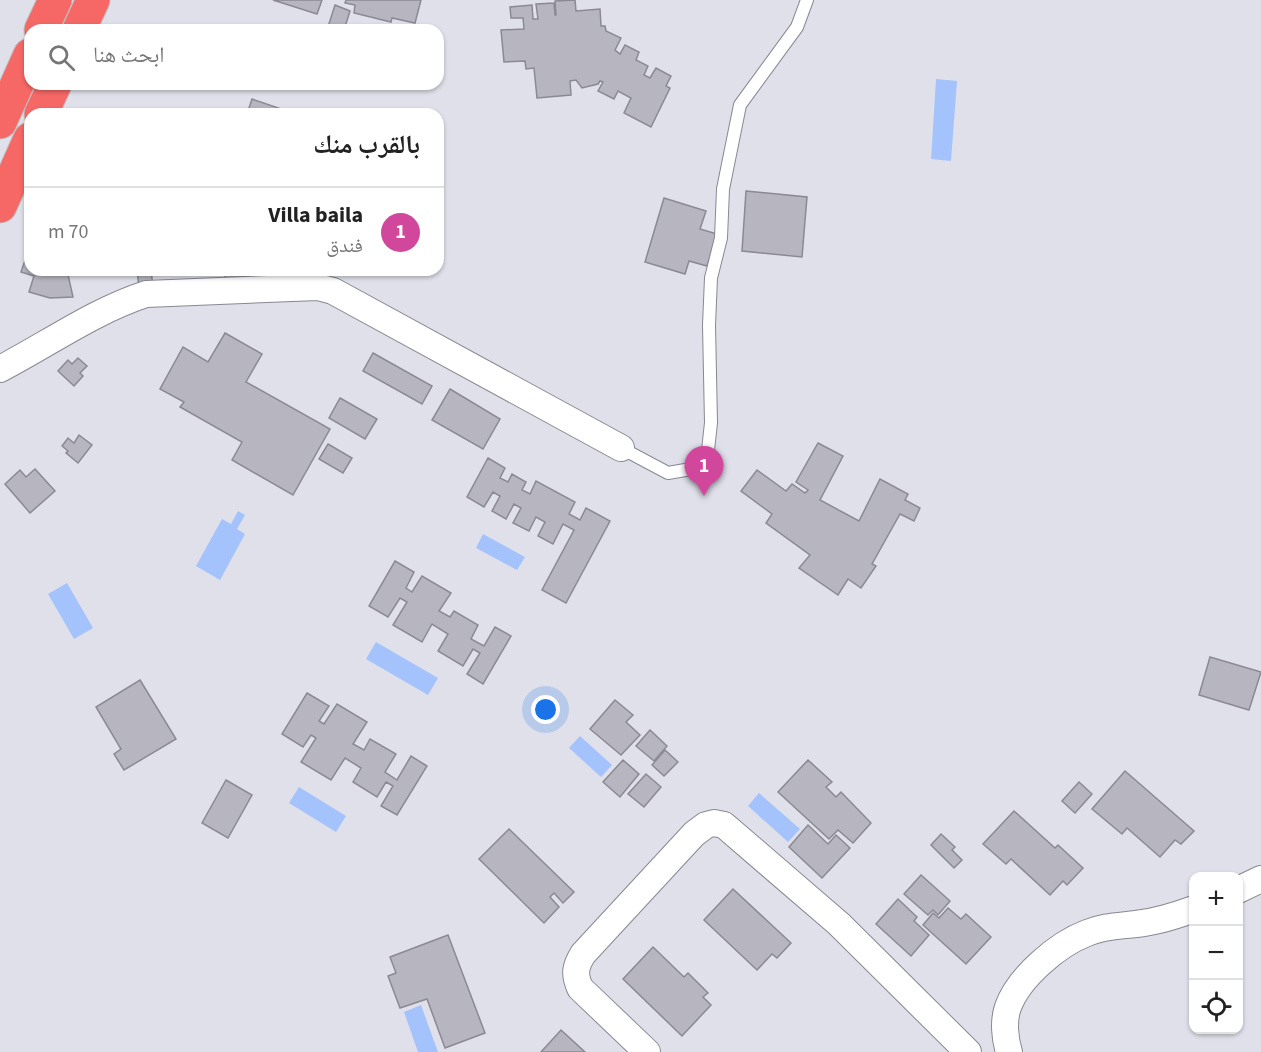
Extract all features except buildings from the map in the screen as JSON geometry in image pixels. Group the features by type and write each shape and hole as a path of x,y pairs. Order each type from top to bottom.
{"highway":[{"path":"45,24 55,0"},
{"path":"82,24 93,0"},
{"path":"0,122 24,68"},
{"path":"44,108 52,90"},
{"path":"0,206 24,152"}],"street":[{"path":"0,369 81,323 130,299 146,294 318,287 333,291 621,448"},
{"path":"647,1052 580,988 575,978 575,967 583,954 694,834 706,825 714,823 724,825 839,924 968,1052"},
{"path":"1243,888 1261,879"},
{"path":"1009,1052 1005,1026 1008,1007 1037,966 1086,933 1111,926 1157,921 1189,911"}],"lane":[{"path":"621,448 668,473 690,469 708,450 711,423 709,325 711,278 721,238 723,189 740,105 797,27 807,0"}],"water":[{"path":"936,79 957,81 951,161 931,159"},
{"path":"238,511 245,515 237,529 245,534 220,580 196,566 222,519 231,524"},
{"path":"483,534 525,557 517,570 476,548"},
{"path":"67,583 93,628 74,639 48,594"},
{"path":"376,642 438,678 428,695 366,659"},
{"path":"580,736 612,765 601,777 569,748"},
{"path":"299,787 346,816 336,832 289,803"},
{"path":"759,793 800,829 788,842 748,806"},
{"path":"421,1005 438,1052 418,1052 404,1012"}],"place":[{"name":"Villa baila","path":"704,496"}]}
